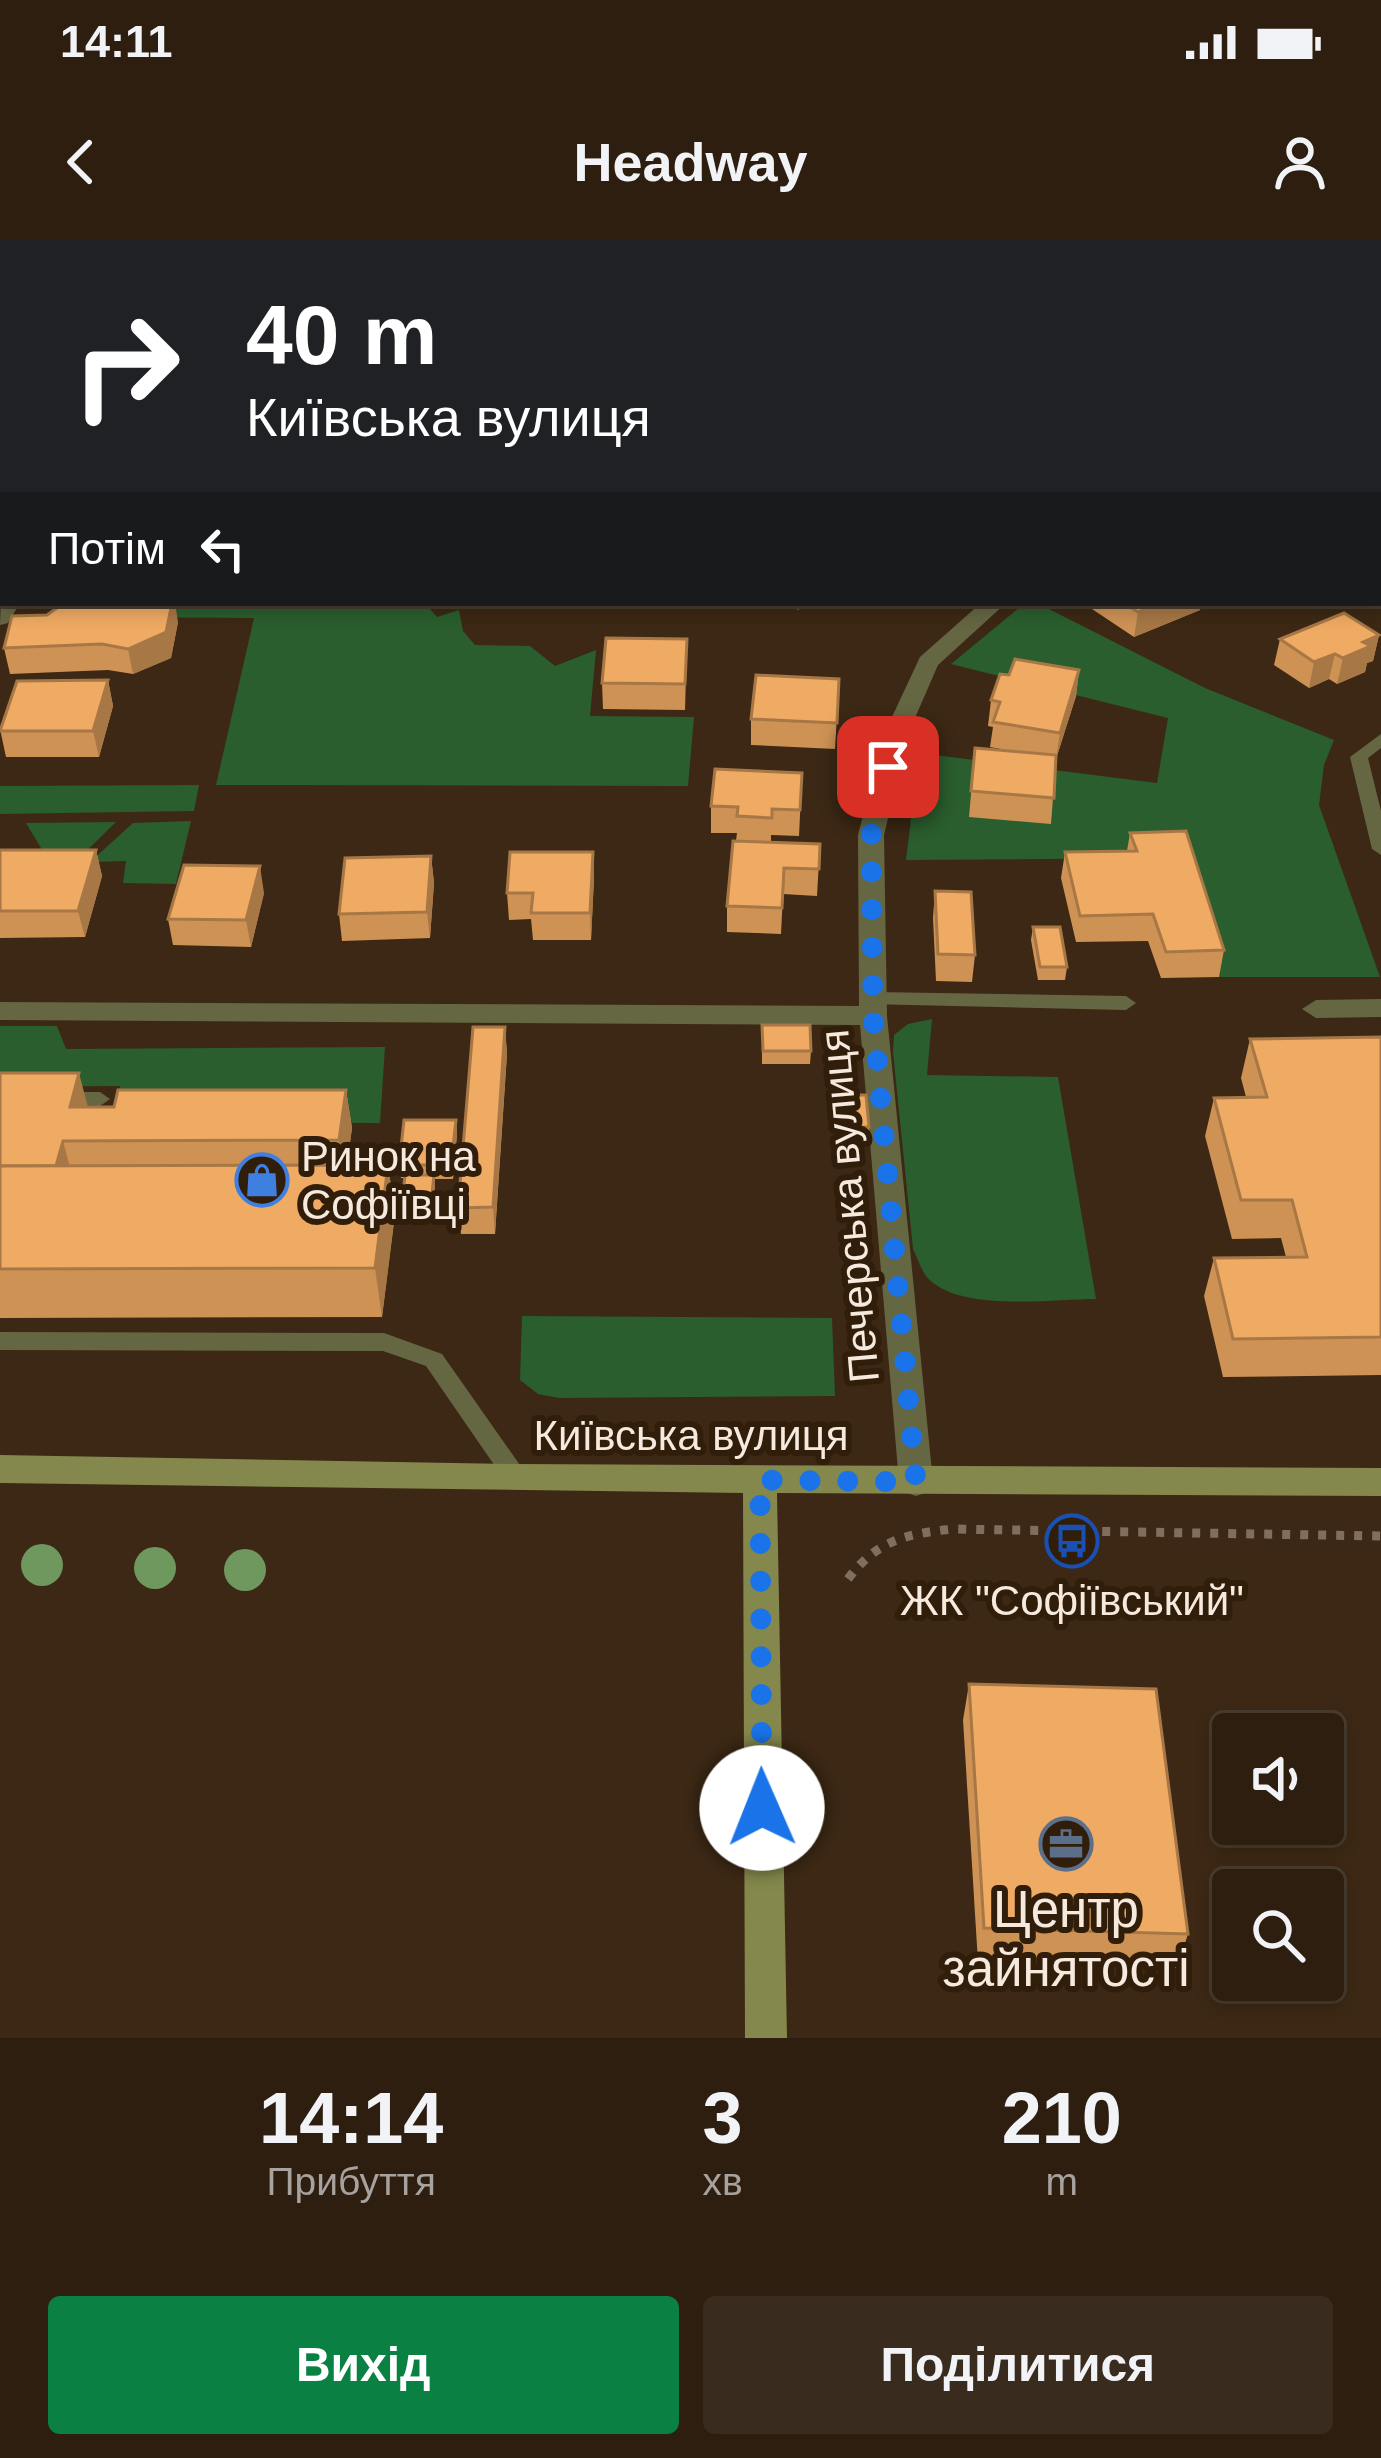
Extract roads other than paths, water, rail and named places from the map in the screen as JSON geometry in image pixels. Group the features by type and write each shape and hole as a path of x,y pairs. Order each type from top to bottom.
{"main road":[{"name":"Київська вулиця","path":"0,1468 517,1478 1381,1482"},
{"path":"760,1480 766,2038"}],"street":[{"name":"Печерська вулиця","path":"916,1482 873,1008 871,835 896,734 928,662 992,606"},
{"path":"0,1012 873,1008"},
{"path":"1316,1009 1381,1008"}],"lane":[{"path":"1381,739 1359,757 1372,774 1381,849"},
{"path":"873,1008 1126,1004"},
{"path":"40,1100 100,1099"},
{"path":"0,1341 384,1342 434,1360 517,1478"}],"place":[{"name":"Ринок на Софіївці","path":"262,1180"},
{"name":"ЖК \"Софіївський\"","path":"1072,1541"},
{"name":"Центр зайнятості","path":"1066,1844"}]}
